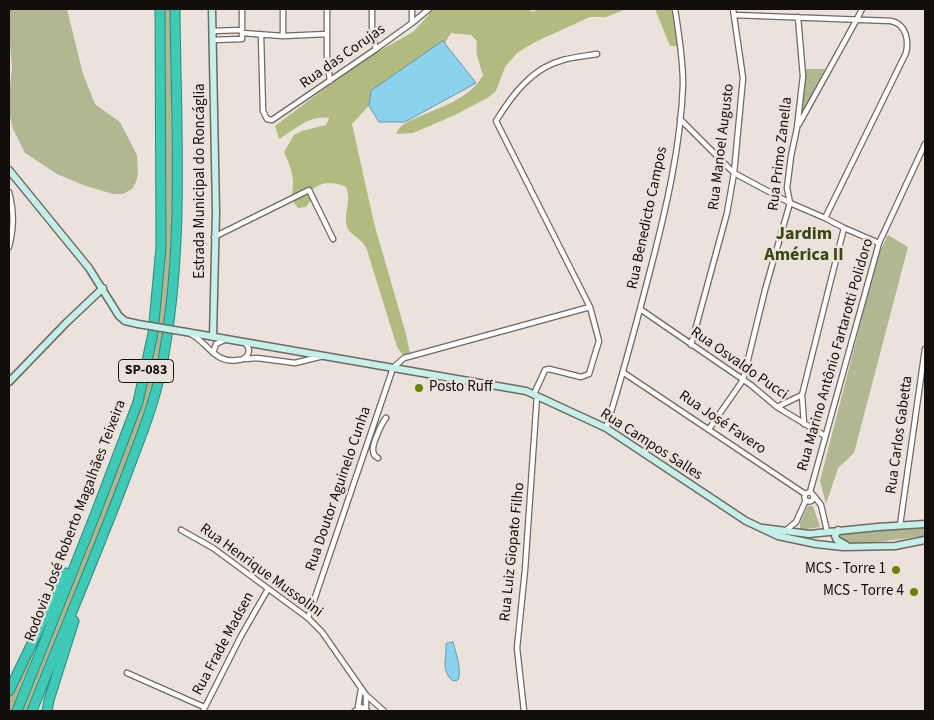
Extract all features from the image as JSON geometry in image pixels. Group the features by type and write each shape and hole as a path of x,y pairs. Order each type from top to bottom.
{"highway":[{"name":"Rodovia José Roberto Magalhães Teixeira","path":"17,711 138,402 153,333 160,278 162,239 160,9"},
{"name":"Rodovia José Roberto Magalhães Teixeira","path":"32,711 110,518 157,389 171,311 176,255 174,9"},
{"path":"9,691 95,514"},
{"path":"46,711 110,518"}],"main road":[{"name":"Estrada Municipal do Roncáglia","path":"212,9 216,212 214,236 214,338"},
{"name":"Rua Campos Salles","path":"9,172 89,268 119,316 125,321 225,340 526,391 606,428 722,506 772,534 803,542 854,547 894,546 924,540"},
{"path":"9,382 102,288"},
{"path":"757,527 809,534 925,524"},
{"path":"838,530 835,536 837,540 842,544 854,547"},
{"path":"816,544 826,540 828,532"},
{"path":"797,533 803,542"}],"street":[{"path":"242,9 242,34"},
{"path":"283,9 283,36"},
{"path":"327,9 330,81"},
{"path":"372,9 372,34 376,49"},
{"path":"412,9 412,23"},
{"name":"Rua das Corujas","path":"261,34 262,111 267,119 275,119 376,49 429,9"},
{"name":"Rua Benedicto Campos","path":"606,428 624,372 672,181 683,85 682,54 675,9"},
{"name":"Rua Manoel Augusto","path":"692,345 727,212 734,173 743,78 733,9"},
{"path":"798,128 862,9"},
{"path":"734,15 897,22 905,33 906,53 825,218"},
{"name":"Rua Primo Zanella","path":"709,429 742,380 790,203 787,188 791,156 798,128 802,76 798,17"},
{"path":"212,31 283,36 327,34"},
{"path":"212,40 242,34"},
{"path":"536,395 545,370 549,369 581,377 589,374 599,341 590,307 496,121 508,100 529,78 545,67 562,60 597,54"},
{"path":"680,119 734,173 790,203 878,243"},
{"name":"Rua Marino Antônio Fartarotti Polidoro","path":"810,494 878,243 925,144"},
{"path":"214,236 309,190 333,239"},
{"path":"9,192 14,221 9,247"},
{"path":"804,424 802,395 844,228"},
{"path":"394,368 404,358 590,307"},
{"name":"Rua Osvaldo Pucci","path":"640,309 742,380 777,407 825,436"},
{"path":"187,332 203,341 213,353 223,360 236,361 257,358 296,363 324,356"},
{"name":"Estrada Municipal do Roncáglia","path":"213,353 214,338"},
{"path":"213,353 216,344 225,340"},
{"path":"243,359 249,353 245,343"},
{"name":"Rua Carlos Gabetta","path":"900,525 925,349"},
{"name":"Rua Doutor Aguinelo Cunha","path":"308,618 394,368"},
{"name":"Rua José Favero","path":"624,372 810,494"},
{"name":"Rua Luiz Giopato Filho","path":"524,711 517,641 526,570 536,395"},
{"path":"777,407 802,395"},
{"path":"378,458 374,455 373,450 382,423 386,418"},
{"path":"785,531 796,522 810,494"},
{"path":"806,500 811,501 810,494"},
{"path":"810,494 820,502 828,532"},
{"path":"796,522 797,533"},
{"name":"Rua Henrique Mussolini","path":"181,530 212,548 308,618 322,632 361,689 384,711"},
{"name":"Rua Frade Madsen","path":"204,709 241,636 268,589"},
{"path":"127,673 204,709"},
{"path":"356,709 361,689"},
{"path":"366,695 366,708"},
{"name":"Rua Henrique Mussolini","path":"356,709 378,706"}],"green space":[{"path":"9,9 67,9 83,74 95,104 120,122 137,155 138,174 132,189 123,194 113,194 83,185 57,174 25,153 13,129 9,113 12,67"},
{"path":"162,9 170,9 173,232 166,321 155,384 132,451 29,711 20,711 125,448 161,299 165,207"},
{"path":"434,9 529,9 532,12 540,9 626,9 606,17 590,17 535,42 517,53 505,67 496,91 489,97 455,115 413,133 396,134 405,123 462,97 478,83 483,75 477,55 477,41 471,35 451,33 446,41 443,52 376,98 352,124 374,223 406,334 410,354 402,354 397,347 367,250 347,227 348,192 346,187 327,183 314,188 310,192 311,200 306,207 298,208 293,200 292,176 284,152 294,135 326,125 329,118 309,121 279,139 275,126 361,61 413,32"},
{"path":"655,9 672,9 678,46 670,46"},
{"path":"805,69 825,69 806,108 802,110"},
{"path":"888,235 908,247 854,453 838,468 826,504 820,481 878,255"},
{"path":"808,506 813,506 820,527 800,530 800,523"},
{"path":"917,527 925,528 925,536 852,545 836,540 838,534"},
{"path":"36,647 21,686 23,687 14,711 9,711 9,697 32,648"}],"water":[{"path":"443,41 476,83 405,122 379,122 369,106 371,91"},
{"path":"453,642 458,661 459,676 458,680 453,681 447,673 445,664 446,644"}],"place":[{"name":"Posto Ruff","path":"419,388"},
{"name":"MCS - Torre 1","path":"896,570"},
{"name":"MCS - Torre 4","path":"914,592"}],"district":[{"name":"Jardim América II","path":"804,245"}]}
